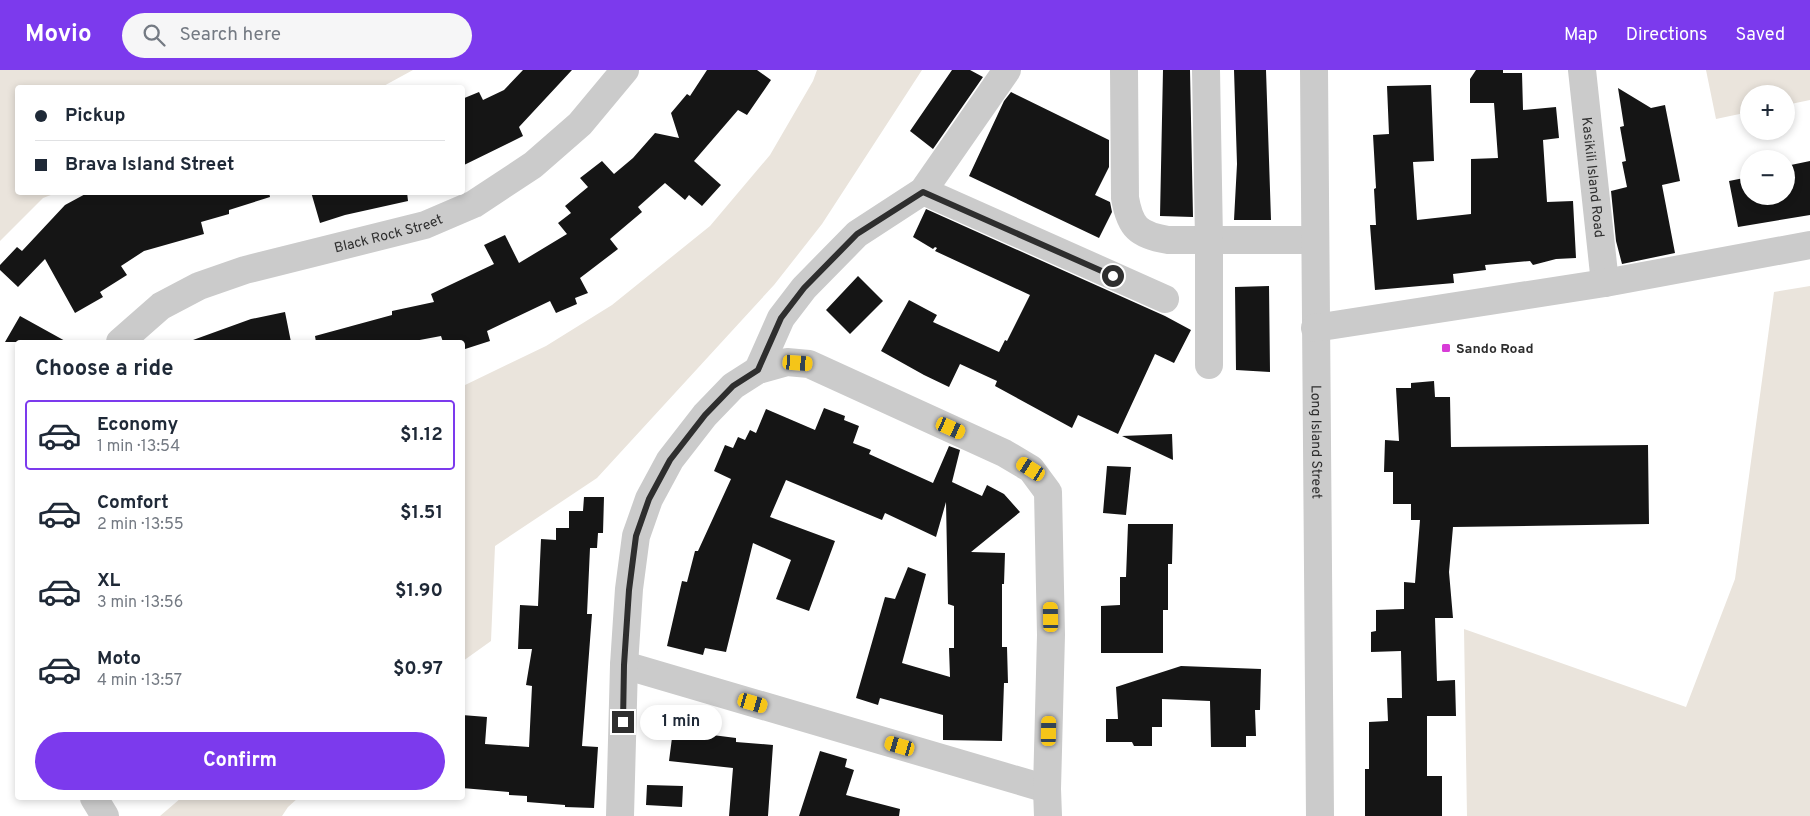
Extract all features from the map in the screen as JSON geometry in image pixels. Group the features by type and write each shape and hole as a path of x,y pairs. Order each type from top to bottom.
{"street":[{"name":"Black Rock Street","path":"122,340 161,306 199,286 245,270 425,225 474,204 533,165 580,124 625,70"},
{"path":"758,370 781,318 804,288 857,234 923,192 1007,70"},
{"path":"1124,70 1125,198 1128,214 1136,228 1151,238 1168,240 1315,240"},
{"path":"1206,70 1209,366"},
{"name":"Long Island Street","path":"1314,70 1320,816"},
{"name":"Kasikili Island Road","path":"1582,70 1605,283"},
{"path":"923,192 1165,299"},
{"path":"1315,328 1605,283 1810,245"},
{"path":"620,816 624,665 629,590 636,536 649,499 670,460 705,415 733,386 758,370 787,362 810,364 1004,453 1031,469 1048,492 1051,635 1048,816"},
{"path":"624,665 1047,789"},
{"path":"95,800 104,816"}],"shaded area":[{"path":"0,70 413,70 386,85 15,85 15,195 51,195 43,198 0,241"},
{"path":"817,70 922,70 822,224 774,285 597,478 495,546 491,641 465,660 465,385 546,346 612,305 710,226 770,155 813,81"},
{"path":"1706,70 1810,70 1810,100 1795,103 1795,85 1740,85 1740,114 1716,119"},
{"path":"1810,286 1810,816 1467,816 1464,629 1686,707 1735,579 1774,292"},
{"path":"179,800 296,800 282,816 160,816"}],"building":[{"path":"523,70 572,70 519,127 523,136 465,165 465,98 479,92 483,100 504,90"},
{"path":"707,70 757,70 771,80 747,115 738,110 694,161 721,185 702,206 689,195 685,200 665,183 638,207 642,212 610,239 618,249 580,278 588,293 575,298 577,304 556,313 550,301 487,331 490,341 465,349 465,340 442,340 441,336 420,340 316,340 315,336 392,315 392,311 434,302 431,294 494,264 484,245 505,235 519,263 567,234 558,223 571,213 565,206 588,187 580,178 602,161 614,174 633,158 655,133 679,138 671,113 687,94 690,96"},
{"path":"952,70 970,70 983,77 933,149 910,131"},
{"path":"1163,70 1190,70 1193,217 1160,216"},
{"path":"1234,70 1266,70 1271,220 1234,220 1237,164"},
{"path":"1476,70 1503,70 1503,73 1522,73 1523,110 1556,107 1559,138 1543,140 1547,202 1573,201 1576,258 1556,259 1533,265 1530,261 1485,265 1486,270 1453,274 1454,283 1375,290 1370,225 1376,225 1373,135 1389,134 1387,86 1431,85 1434,161 1413,162 1417,220 1471,214 1471,159 1498,158 1494,103 1470,103 1470,79"},
{"path":"1618,88 1651,108 1665,105 1680,181 1662,185 1675,253 1622,264 1616,241 1611,191 1627,187 1622,162 1626,161 1620,127 1624,126"},
{"path":"1011,92 1109,140 1109,167 1095,195 1110,202 1112,212 1099,238 969,176 1004,101"},
{"path":"1810,161 1810,215 1738,227 1729,181 1740,179 1740,205 1795,205 1795,164"},
{"path":"83,195 270,195 270,197 229,210 229,214 201,222 204,234 144,251 121,266 127,275 100,292 103,297 75,313 45,259 18,287 0,270 0,265 17,247 22,251 65,205"},
{"path":"312,195 407,195 408,201 345,215 320,223"},
{"path":"926,209 1165,316 1191,330 1174,363 1155,354 1118,434 1078,415 1072,428 995,386 997,381 960,364 949,387 881,351 909,300 937,315 933,322 999,352 1005,340 1007,341 1030,295 935,251 937,248 933,249 913,237"},
{"path":"858,276 883,301 850,334 826,310"},
{"path":"1269,286 1270,372 1236,370 1235,287"},
{"path":"285,312 291,340 193,340 251,319"},
{"path":"20,316 63,340 15,340 15,342 5,342"},
{"path":"1434,381 1435,397 1450,397 1451,447 1648,445 1649,524 1453,527 1449,572 1453,618 1435,618 1437,681 1455,680 1456,716 1427,716 1427,776 1442,776 1442,816 1365,816 1365,769 1369,769 1369,722 1388,721 1387,698 1402,698 1401,651 1371,652 1371,632 1376,631 1376,610 1404,609 1404,582 1415,583 1420,520 1411,520 1411,504 1393,504 1393,472 1384,472 1385,440 1399,441 1396,388 1411,388 1411,383"},
{"path":"824,408 845,416 844,420 859,426 853,443 871,450 869,454 933,483 949,446 960,450 952,482 982,496 987,485 1004,494 1020,512 971,552 1005,553 1004,584 1002,584 1002,647 1007,647 1008,683 1004,683 1002,741 943,740 943,715 880,698 878,705 856,698 885,597 895,599 908,567 926,574 902,663 950,677 949,648 954,648 954,606 948,604 946,502 936,537 885,513 882,520 786,480 770,517 835,541 809,611 776,599 791,560 753,543 726,652 705,648 703,655 667,646 682,581 687,582 695,551 698,551 731,479 714,471 725,445 733,448 738,437 745,440 750,430 756,433 766,409 815,430"},
{"path":"1172,434 1173,460 1122,436"},
{"path":"1107,466 1131,467 1126,515 1103,513"},
{"path":"584,497 604,497 603,533 598,533 597,548 590,548 587,614 592,614 582,746 598,747 594,808 565,807 565,805 527,802 527,796 509,795 509,792 465,788 465,715 487,717 485,744 529,747 532,686 526,685 532,649 518,649 520,605 538,606 541,539 556,540 556,528 569,528 569,511 583,511"},
{"path":"1128,524 1173,524 1172,564 1168,564 1168,610 1163,610 1163,653 1101,653 1101,606 1120,605 1120,577 1126,577"},
{"path":"1181,666 1261,669 1260,710 1255,710 1256,736 1246,736 1246,747 1211,747 1210,701 1162,699 1162,727 1152,727 1152,746 1134,746 1132,742 1106,742 1106,719 1118,719 1116,687"},
{"path":"673,730 736,738 736,742 773,745 768,816 729,816 733,768 669,761"},
{"path":"820,751 847,759 845,767 854,770 846,795 900,809 899,816 799,816"},
{"path":"647,785 683,786 682,807 646,805"}],"place":[{"name":"Sando Road","path":"1446,348"}],"route":[{"path":"623,722 624,665 629,590 636,536 649,499 670,460 705,415 733,386 758,370 781,318 804,288 857,234 923,192 1113,276"}]}
